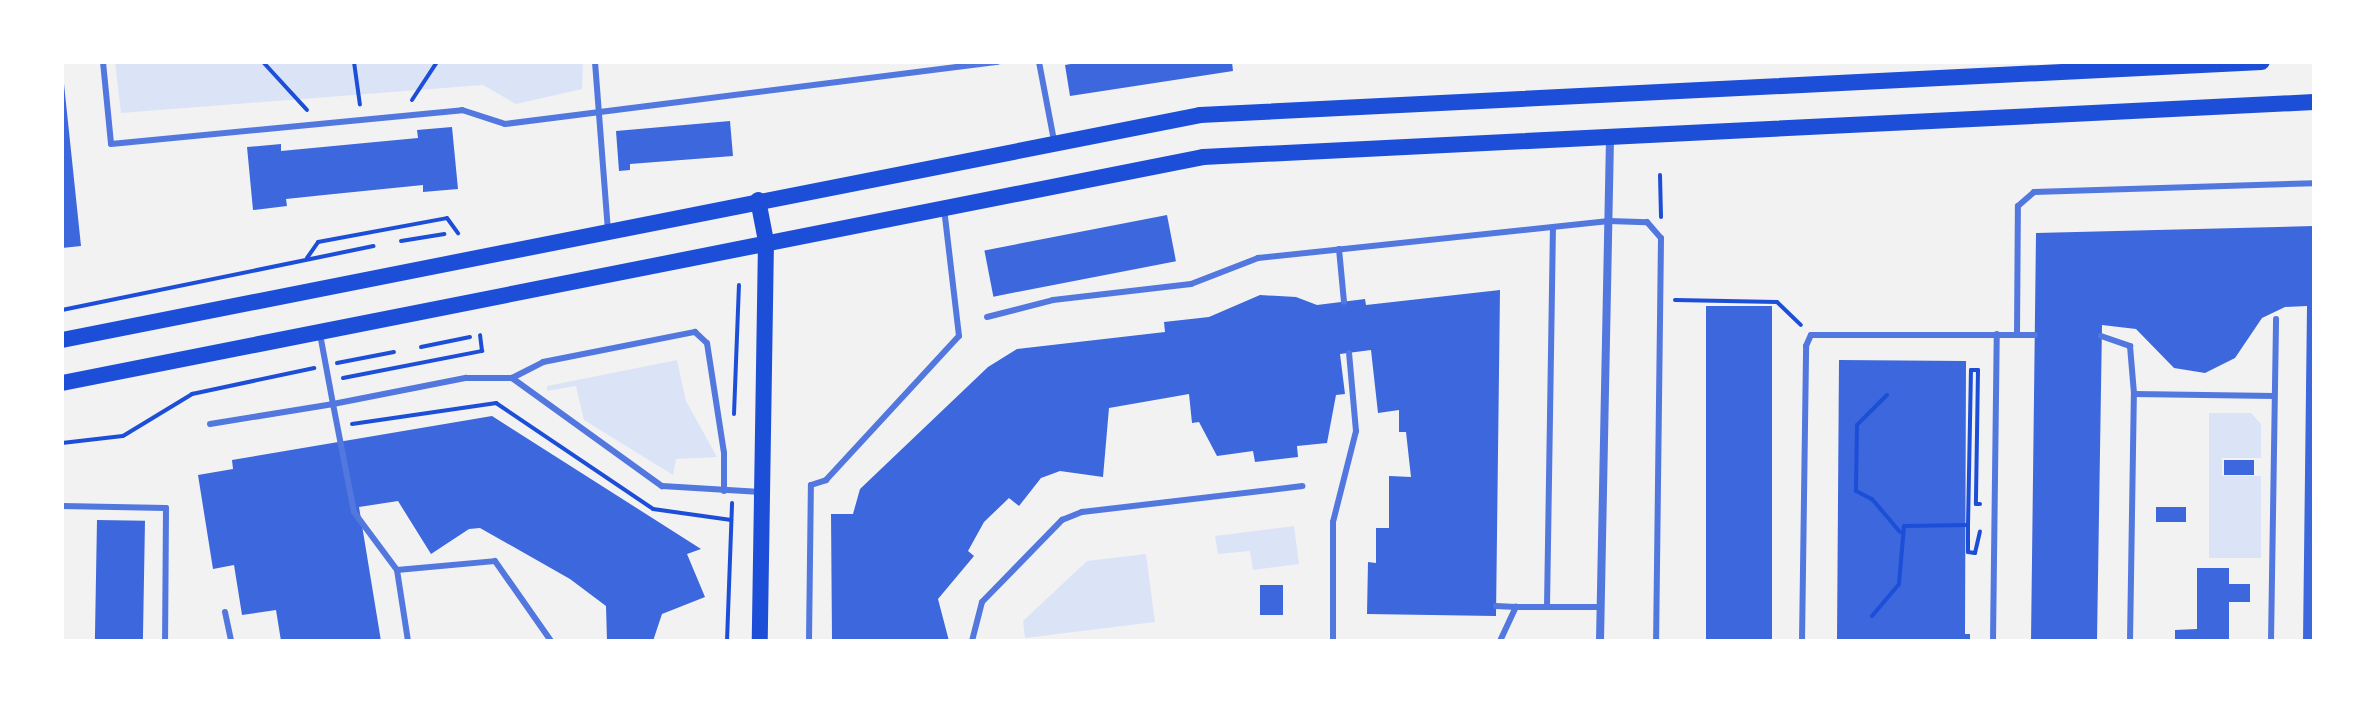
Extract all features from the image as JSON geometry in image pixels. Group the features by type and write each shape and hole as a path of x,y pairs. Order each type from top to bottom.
{"main road":[{"path":"62,340 1054,141 1200,115 2262,62"},
{"path":"62,383 766,241 1203,157 2314,102"},
{"path":"758,200 766,241 760,641"}],"street":[{"path":"1600,641 1610,137"}],"lane":[{"path":"103,62 111,144 462,110 505,124 998,62"},
{"path":"595,62 608,230"},
{"path":"1039,62 1054,141"},
{"path":"2017,335 2018,206 2024,197 2034,192 2314,183"},
{"path":"809,641 811,485 826,480 959,336 944,206"},
{"path":"987,317 1053,300 1191,284 1258,258 1609,221 1647,222 1657,228 1660,299 1656,641"},
{"path":"1547,607 1553,227"},
{"path":"1339,249 1344,302"},
{"path":"2271,641 2276,319"},
{"path":"320,331 354,512 397,570 408,641"},
{"path":"210,424 466,378 512,378 543,362 695,332 707,343 724,453 724,491"},
{"path":"1993,641 1997,334"},
{"path":"1802,641 1806,346 1811,335 2035,335"},
{"path":"2101,336 2130,346 2134,394 2130,641"},
{"path":"1333,641 1333,522 1356,431 1349,353"},
{"path":"512,378 662,486 762,492"},
{"path":"2134,394 2274,396"},
{"path":"972,641 982,602 1062,520 1082,512 1302,486"},
{"path":"62,506 166,508 165,641"},
{"path":"397,570 495,561 551,641"},
{"path":"1496,606 1601,607"},
{"path":"1500,641 1516,607"},
{"path":"225,612 231,641"}],"path":[{"path":"263,62 320,124"},
{"path":"354,62 362,120"},
{"path":"402,116 437,62"},
{"path":"1657,228 1660,175"},
{"path":"306,260 318,242 447,218 458,233"},
{"path":"401,241 444,234"},
{"path":"62,310 374,246"},
{"path":"1660,299 1777,302 1811,335"},
{"path":"336,363 339,379 482,351 480,335"},
{"path":"421,347 470,337"},
{"path":"62,443 123,436 192,394 394,352"},
{"path":"1986,504 1976,504 1978,370 1971,370 1968,552 1975,553 1976,532 1988,533"},
{"path":"1872,616 1899,584 1900,532 1872,499 1856,491 1857,425 1887,395"},
{"path":"337,427 496,403 653,509 731,520"},
{"path":"1900,532 1910,524 1968,525"}],"shaded area":[{"path":"115,62 583,62 582,89 516,104 483,85 121,113"},
{"path":"677,360 686,401 717,457 676,459 673,475 584,420 576,386 547,391 547,386"},
{"path":"2209,413 2251,413 2261,424 2261,458 2222,458 2222,476 2261,476 2261,558 2209,558"},
{"path":"1294,526 1299,564 1253,570 1250,551 1218,554 1215,536"},
{"path":"1146,554 1155,622 1025,638 1023,621 1087,561"}],"building":[{"path":"1082,62 1232,62 1233,71 1070,96 1065,65"},
{"path":"62,65 81,246 62,248"},
{"path":"730,121 733,156 630,164 630,170 619,171 616,131"},
{"path":"452,127 458,189 423,192 423,185 324,195 286,199 287,206 253,210 247,147 281,144 281,151 418,138 417,130"},
{"path":"1167,215 1176,261 993,297 984,250"},
{"path":"2314,226 2314,641 2303,641 2307,306 2285,307 2262,318 2235,358 2205,373 2174,368 2136,329 2102,325 2097,641 2031,641 2036,233"},
{"path":"1500,290 1496,616 1367,614 1368,562 1376,563 1376,528 1389,528 1389,476 1411,477 1406,432 1399,432 1399,410 1378,413 1371,350 1340,354 1345,394 1336,395 1327,443 1297,446 1298,457 1255,462 1253,451 1217,456 1199,422 1192,423 1189,394 1109,408 1103,477 1060,471 1041,478 1019,506 1009,498 984,522 968,551 974,556 938,599 949,641 832,641 831,514 853,514 860,489 988,367 1017,349 1165,332 1164,322 1209,317 1260,295 1296,297 1317,305 1365,299 1366,305"},
{"path":"1706,306 1772,306 1772,641 1706,641"},
{"path":"1839,360 1966,361 1965,634 1970,634 1970,641 1837,641"},
{"path":"492,416 701,549 687,554 705,597 662,614 653,641 607,641 606,606 570,579 480,528 469,529 431,554 398,501 359,507 381,641 281,641 276,610 242,615 234,565 213,569 198,475 233,469 232,460"},
{"path":"2224,460 2254,460 2254,475 2224,475"},
{"path":"2156,507 2186,507 2186,522 2156,522"},
{"path":"97,520 145,521 143,641 95,641"},
{"path":"2197,568 2229,568 2229,584 2250,584 2250,602 2229,602 2229,641 2175,641 2175,630 2197,629"},
{"path":"1260,585 1283,585 1283,615 1260,615"}]}
